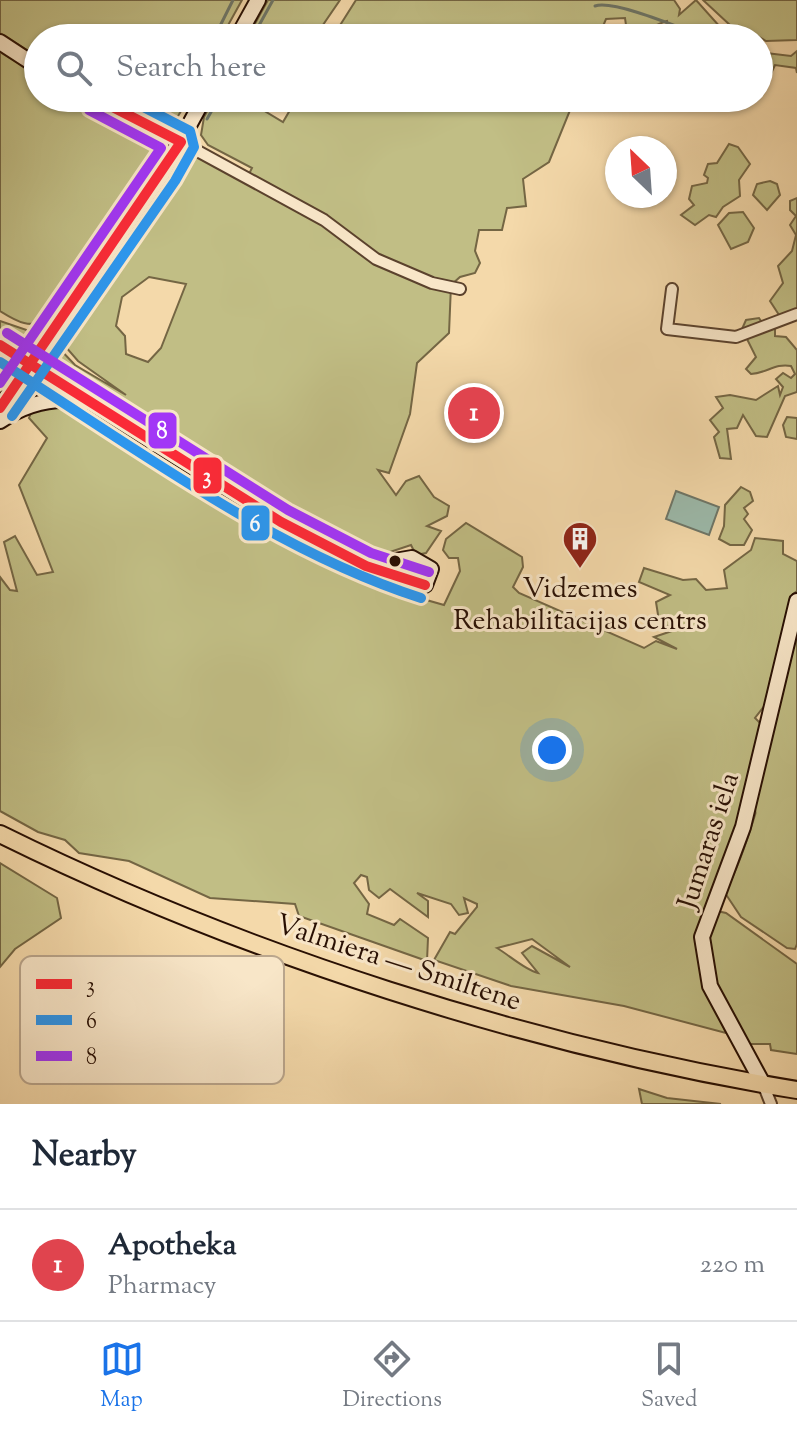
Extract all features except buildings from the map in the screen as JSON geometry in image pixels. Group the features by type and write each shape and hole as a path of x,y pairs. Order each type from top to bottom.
{"main road":[{"name":"Valmiera — Smiltene","path":"0,834 136,897 374,984 569,1040 797,1090"}],"street":[{"path":"245,24 258,0"},
{"path":"0,42 24,58"},
{"path":"122,112 324,220 376,259 432,283 460,289"},
{"path":"0,408 163,173 197,112"},
{"path":"672,289 667,329 736,337 797,314"},
{"path":"0,345 281,522 366,566 425,585 431,569 412,558 366,566"},
{"path":"0,421 14,412 51,401 90,403"},
{"name":"Jumaras iela","path":"763,1084 710,986 702,937 743,827 797,601"},
{"path":"763,1084 771,1104"}],"shaded area":[{"path":"0,0 242,0 229,24 24,24 24,48 0,33"},
{"path":"268,0 340,0 324,24 255,24"},
{"path":"356,0 674,0 680,9 679,15 696,0 717,24 667,24 667,21 659,24 626,24 625,18 606,19 604,24 341,24"},
{"path":"703,0 797,0 797,40 773,41 773,24 729,24"},
{"path":"797,51 797,73 796,68 775,65 773,69 773,54 791,56"},
{"path":"0,52 24,67 24,112 105,112 157,139 154,162 49,317 30,324 0,311"},
{"path":"140,112 180,112 166,124"},
{"path":"207,112 266,112 283,122 289,112 569,112 549,162 523,179 526,206 507,208 502,230 479,230 475,251 480,263 475,273 460,277 451,285 449,333 417,363 410,414 389,473 378,470 396,495 406,481 419,476 434,497 449,506 447,516 427,526 441,531 426,553 416,555 411,545 381,555 305,521 129,413 126,417 55,372 50,356 54,343 75,365 126,395 78,361 58,338 180,161 199,157 246,180 252,168 208,145 201,135","holes":["149,277 186,284 161,348 148,362 126,354 125,336 116,326 122,297"]},
{"path":"729,144 738,147 750,164 739,180 740,196 723,207 716,217 709,215 695,225 681,215 694,205 689,199 692,186 707,183 708,178 704,175 708,164 717,163"},
{"path":"770,181 777,184 780,195 767,210 753,195 757,184"},
{"path":"797,198 797,310 781,318 770,301 783,283 778,266 792,251 796,235 790,225 796,216 790,210 790,201"},
{"path":"743,212 754,228 748,242 731,249 718,225 729,213"},
{"path":"759,318 763,324 775,327 775,336 786,337 797,350 797,392 785,396 767,437 756,436 743,415 737,428 727,429 731,459 720,458 714,437 719,432 710,420 723,408 716,397 730,395 756,400 778,386 780,395 783,387 776,379 783,373 791,378 795,374 791,366 751,374 746,369 756,357 742,329 746,320"},
{"path":"0,321 44,336 33,345 17,345 0,336"},
{"path":"31,376 58,395 13,406 11,402"},
{"path":"74,404 406,586 423,599 444,605 460,571 458,558 449,558 443,550 446,539 466,523 522,557 523,567 513,587 519,593 644,648 656,641 677,649 654,637 675,630 659,621 656,602 670,595 639,582 644,568 683,580 696,579 706,590 727,588 724,570 751,550 755,538 783,541 783,554 797,561 797,591 793,594 783,655 770,679 769,700 755,718 763,726 748,815 700,925 706,987 726,1033 624,1006 511,986 434,960 450,932 455,934 477,907 477,904 464,898 468,913 459,915 451,904 417,893 428,901 428,917 390,889 379,898 369,890 367,877 361,875 354,883 369,904 367,914 394,925 400,919 428,938 427,961 299,916 295,904 210,898 129,861 79,853 65,840 38,832 0,811 0,577 10,590 17,591 4,542 15,536 37,575 53,572 19,485 47,438 29,418 31,413 47,407","holes":["532,939 570,967 532,946 522,953 538,973 497,948"]},
{"path":"787,417 797,418 797,439 786,437 783,425"},
{"path":"741,487 750,492 753,501 744,508 748,514 744,519 752,530 744,545 730,545 719,539 724,526 725,505"},
{"path":"676,491 719,507 709,535 666,519"},
{"path":"797,618 795,949 787,948 741,917 725,893 755,813 759,777"},
{"path":"0,863 57,898 61,918 15,949 0,967"},
{"path":"717,911 726,913 797,964 797,1054 771,1050 770,1044 748,1044 721,996 709,963 708,946"},
{"path":"639,1089 667,1098 721,1104 642,1104"}],"waterway":[{"path":"221,24 233,0"},
{"path":"260,24 273,0"},
{"path":"595,6 615,7 670,24"},
{"path":"207,119 211,112"}],"transit line":[{"name":"8","path":"0,383 161,148 93,112"},
{"name":"3","path":"0,408 181,142 122,112"},
{"name":"6","path":"12,416 175,181 194,147 190,131 153,112"},
{"name":"8","path":"7,333 288,510 371,553 429,572"},
{"name":"3","path":"0,345 281,522 366,566 425,585"},
{"name":"6","path":"0,362 204,494 258,525 366,578 421,598"}],"place":[{"name":"Apotheka","path":"474,413"},
{"name":"Vidzemes Rehabilitācijas centrs","path":"580,570"}]}
